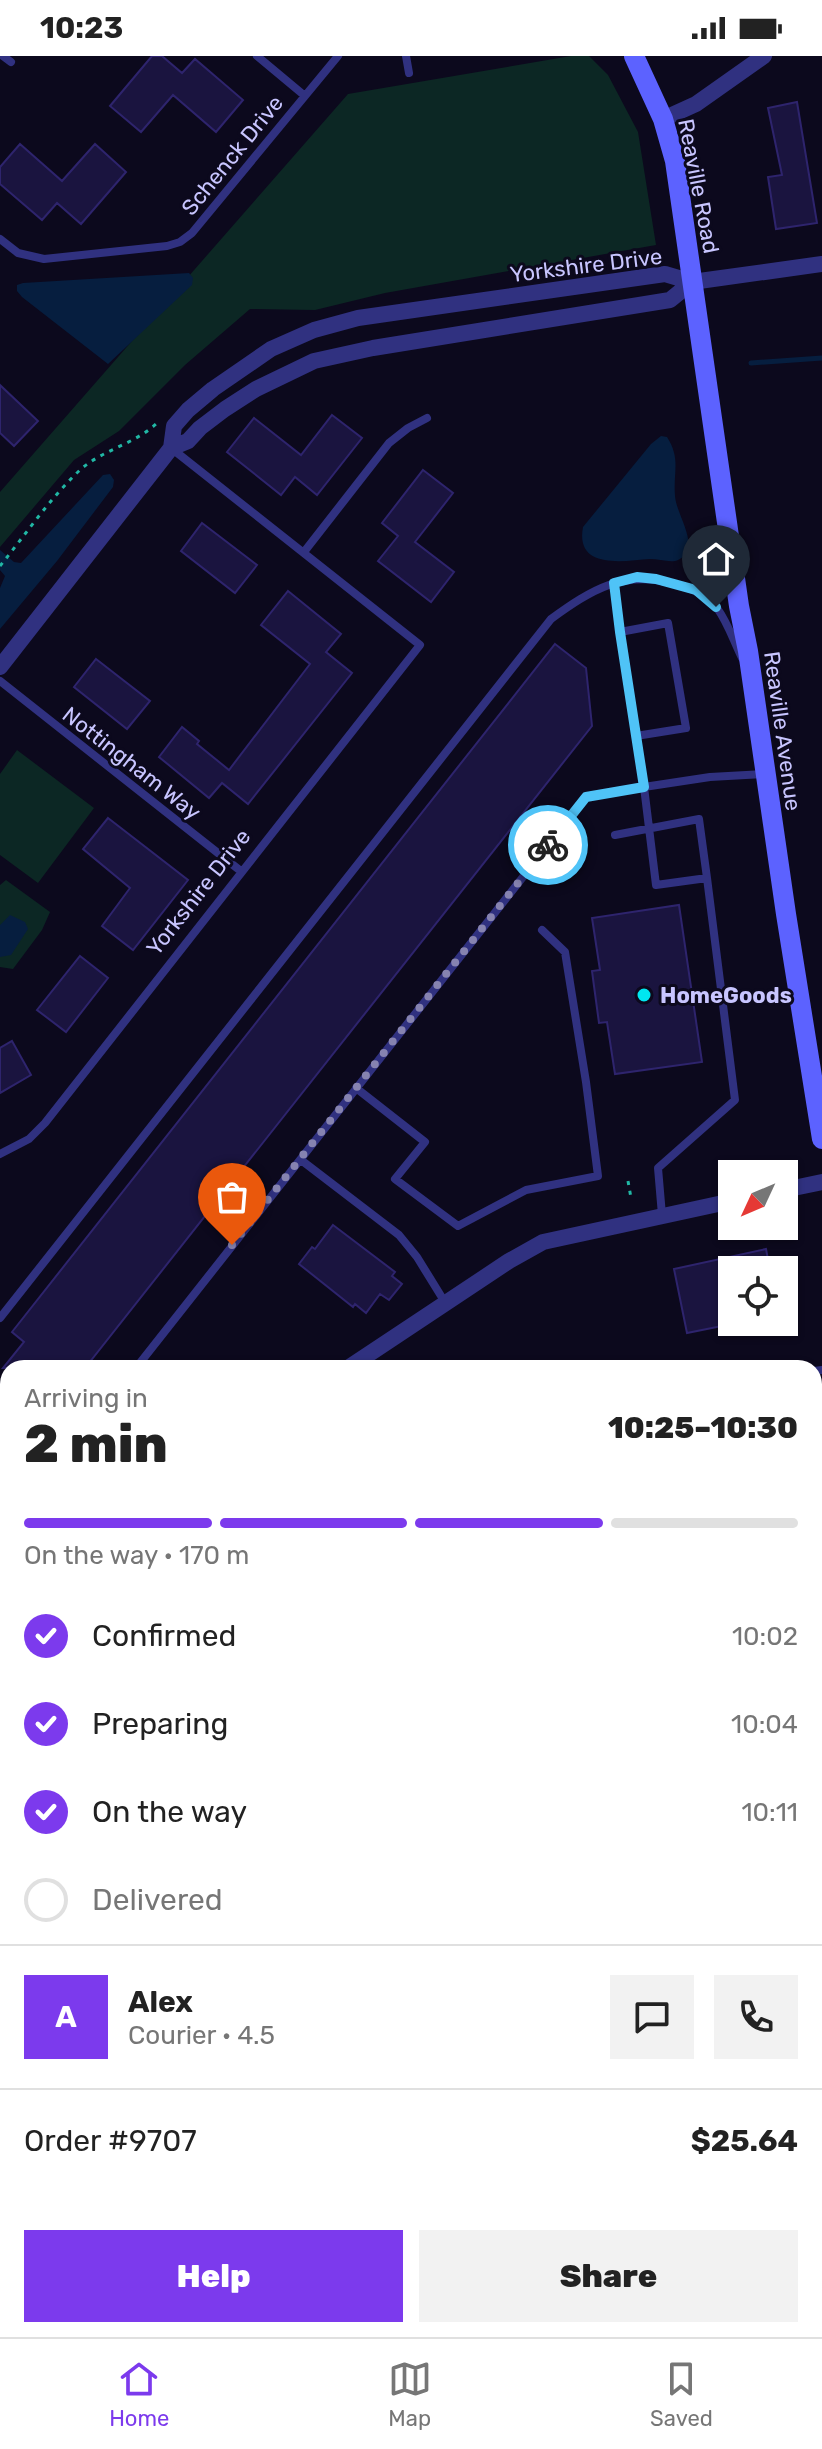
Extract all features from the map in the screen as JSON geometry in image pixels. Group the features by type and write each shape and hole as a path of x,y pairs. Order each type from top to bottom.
{"street":[{"name":"Reaville Road","path":"634,56 663,119 675,161 692,282"},
{"path":"663,119 696,104 764,56"},
{"path":"692,282 822,264"},
{"name":"Yorkshire Drive","path":"171,448 174,426 213,389 271,349 314,330 358,318 665,274 692,282"},
{"name":"Yorkshire Drive","path":"0,667 171,448 188,441 200,428 256,389 314,361 373,348 670,300 692,282"},
{"name":"Reaville Avenue","path":"692,282 739,606 815,1052 822,1139"},
{"path":"798,1187 822,1182"},
{"path":"360,1360 509,1261 543,1242 718,1204"}],"lane":[{"path":"257,56 305,96"},
{"name":"Schenck Drive","path":"0,239 18,253 44,259 180,242 192,233 338,56"},
{"path":"406,56 409,73"},
{"path":"171,448 304,552 389,443 427,418"},
{"name":"Yorkshire Drive","path":"0,1154 29,1139 45,1123 420,645 304,552"},
{"path":"0,1318 551,619 579,598 637,577 696,590 716,607 752,680"},
{"path":"614,583 656,885 707,878"},
{"path":"620,632 668,623 686,728 636,736"},
{"name":"Nottingham Way","path":"0,681 242,872"},
{"path":"142,1360 586,797 710,777 766,774"},
{"path":"615,835 699,819 735,1100 658,1168 662,1215"},
{"path":"356,1088 425,1142 395,1179 458,1226 526,1190 598,1176 565,952 542,930"},
{"path":"301,1160 399,1235 447,1304"}],"path":[{"path":"0,566 10,554"},
{"path":"628,1181 631,1198"}],"green space":[{"path":"571,56 589,56 608,75 638,132 656,245 385,293 315,310 250,309 185,365 119,431 74,460 0,547 0,492 348,94"},
{"path":"17,750 94,808 38,883 0,855 0,774"},
{"path":"6,880 50,912 42,930 13,969 0,967 0,885"}],"water":[{"path":"189,273 193,278 192,285 108,364 17,291 17,285 23,283"},
{"path":"661,436 667,437 674,452 675,496 688,537 686,553 679,560 672,561 615,561 594,557 582,541 583,527"},
{"path":"110,474 114,480 113,487 0,629 0,588 5,576 0,570 0,550 14,562 21,563 103,475"},
{"path":"10,915 25,922 28,929 11,955 0,957 0,925"}],"building":[{"path":"152,56 162,56 182,73 195,59 243,100 216,132 173,95 141,132 110,106"},
{"path":"797,102 817,223 776,229 768,177 782,175 768,108"},
{"path":"20,144 62,181 95,144 126,172 81,224 57,203 42,220 0,184 0,167"},
{"path":"0,385 38,421 14,446 0,433"},
{"path":"332,415 362,438 317,495 295,477 281,495 227,452 254,418 301,455"},
{"path":"423,470 453,493 415,542 454,572 431,602 378,561 398,536 382,523"},
{"path":"202,523 257,565 235,593 181,551"},
{"path":"288,591 341,634 326,652 352,673 248,804 222,783 209,798 159,757 182,727 199,741 197,744 229,770 310,664 261,625"},
{"path":"555,644 586,668 592,726 91,1360 9,1360 24,1342 12,1332"},
{"path":"96,659 150,701 127,729 74,687"},
{"path":"108,818 188,880 133,950 102,926 130,888 83,849"},
{"name":"HomeGoods","path":"679,905 702,1062 615,1074 607,1022 599,1023 592,971 600,970 592,918"},
{"path":"80,956 108,978 66,1032 37,1010"},
{"path":"12,1041 31,1075 0,1093 0,1048"},
{"path":"333,1225 395,1272 392,1276 402,1284 389,1300 380,1294 366,1313 355,1304 353,1307 299,1264"},
{"path":"766,1249 767,1256 734,1256"},
{"path":"718,1259 718,1327 687,1333 674,1269"}],"waterway":[{"path":"751,363 822,358"}],"way so far":[{"path":"232,1245 548,845"}],"place":[{"name":"HomeGoods","path":"644,995"}],"route":[{"path":"548,845 586,797 644,787 614,583 637,577 656,579 696,590 716,607"}]}
